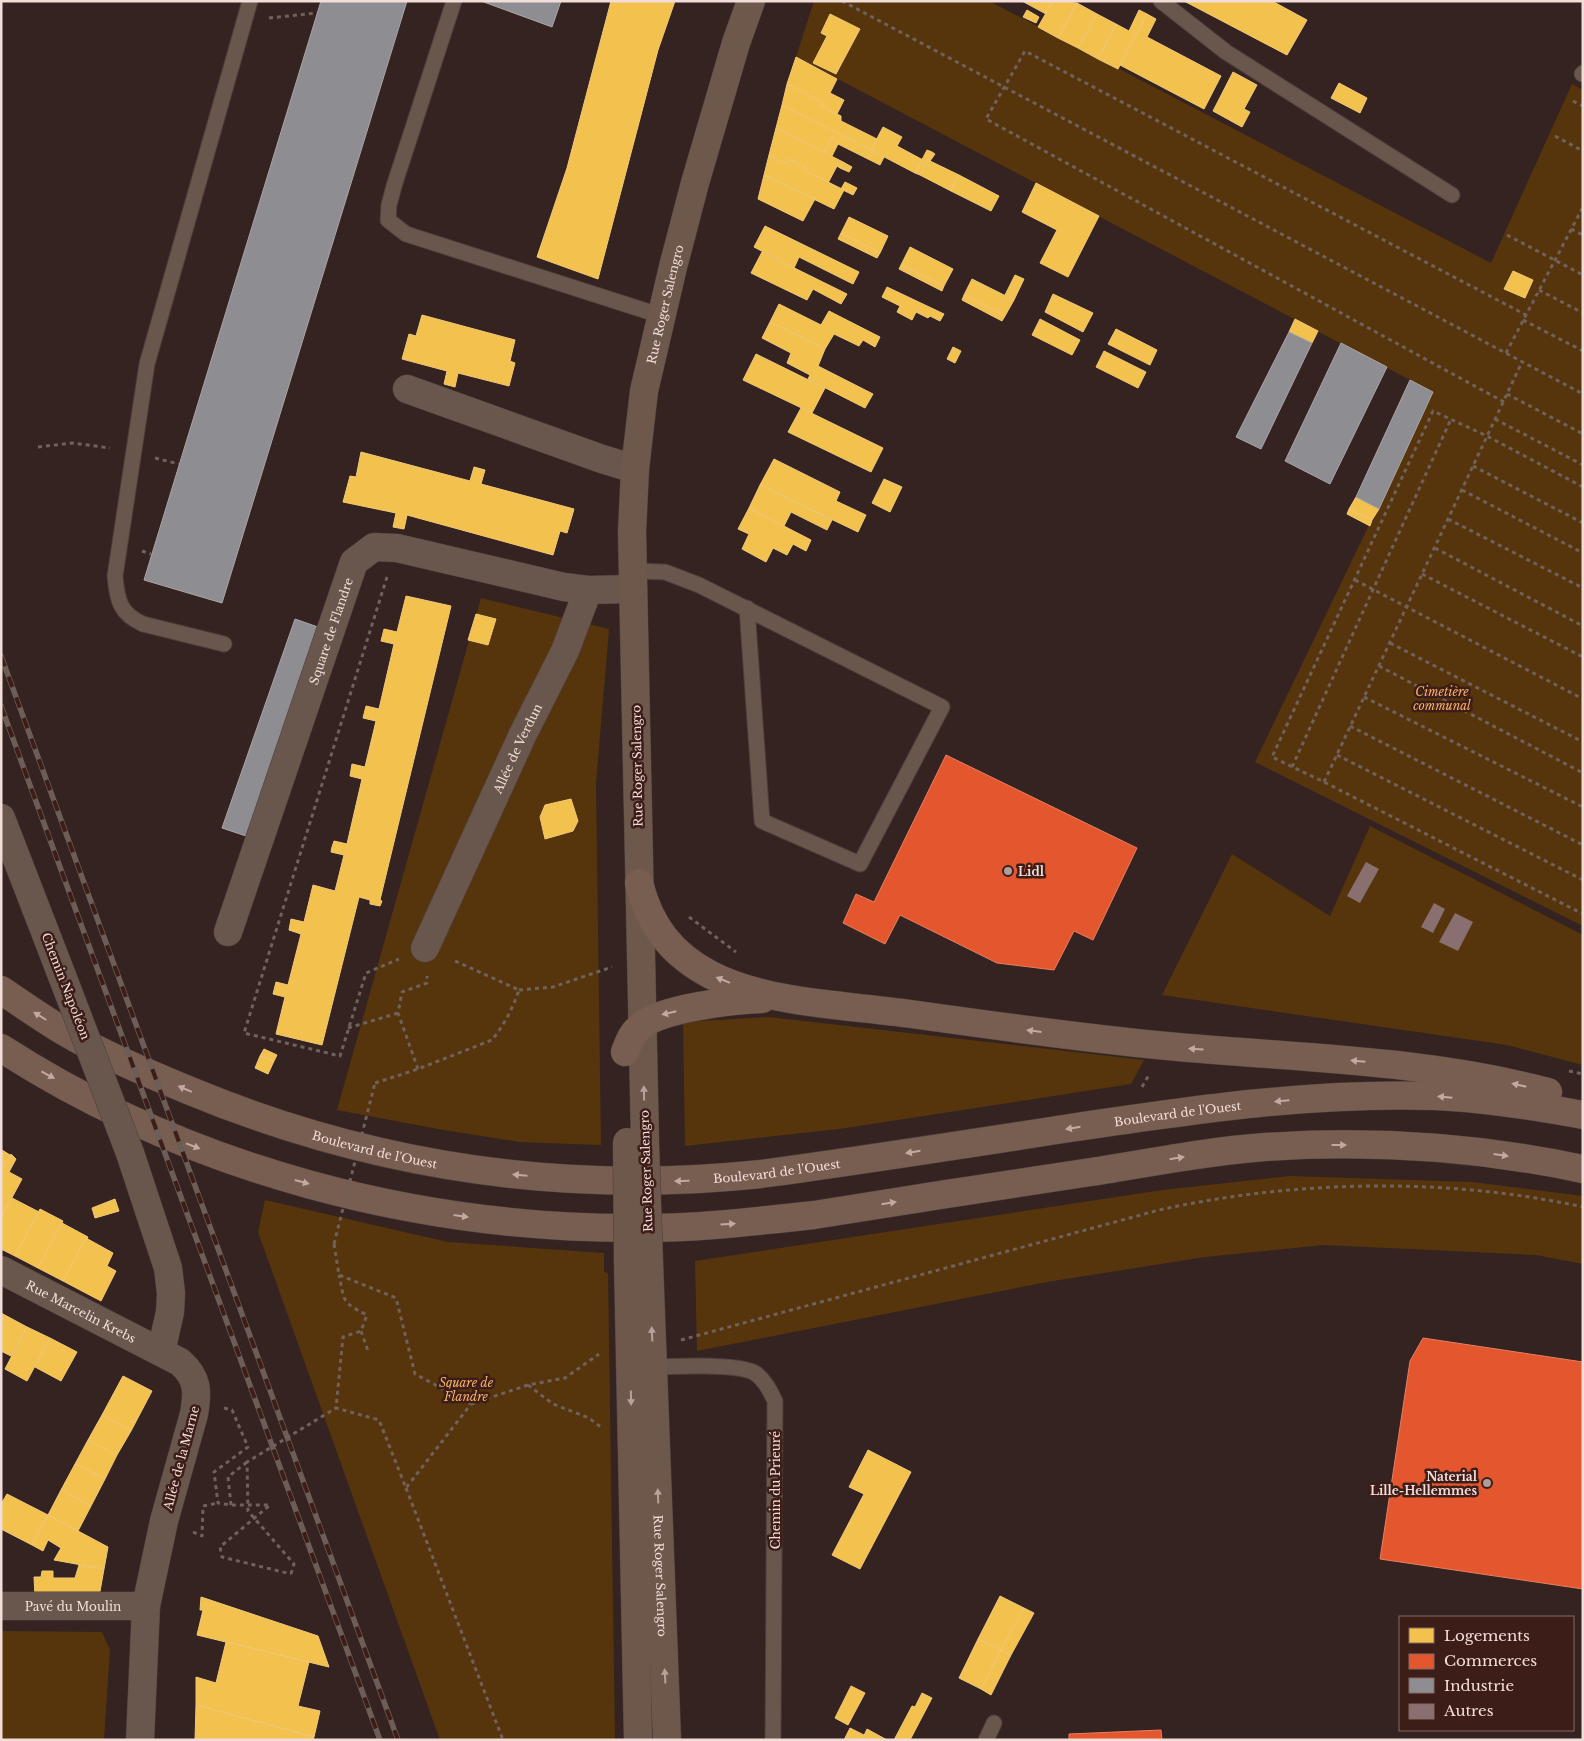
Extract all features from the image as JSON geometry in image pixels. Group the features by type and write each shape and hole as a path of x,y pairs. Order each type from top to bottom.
{"main road":[{"name":"Rue Roger Salengro","path":"668,1735 661,1596 642,1368 638,1262 636,1142 642,1024 633,617 632,532 635,469 644,391 676,257 714,116 751,1"},
{"name":"Rue Roger Salengro","path":"633,617 626,803 625,1052 636,1142"},
{"path":"639,882 645,905 652,921 676,952 720,979 786,998 1027,1030 1166,1046 1396,1064 1492,1079 1583,1101"},
{"name":"Boulevard de l'Ouest","path":"1,990 66,1032 116,1058 209,1099 307,1133 436,1164 497,1173 568,1180 681,1181 761,1174 1224,1106 1298,1099 1436,1096 1534,1106 1583,1115"},
{"path":"625,1052 631,1036 642,1024 662,1014 720,1003 786,998"},
{"path":"1,1048 41,1072 139,1124 174,1139 255,1168 313,1185 391,1204 498,1221 552,1226 645,1228 752,1222 814,1215 1197,1156 1264,1148 1377,1146 1439,1148 1503,1155 1583,1169"},
{"name":"Rue Roger Salengro","path":"638,1740 634,1585 642,1368"}],"street":[{"path":"407,389 635,469"},
{"name":"Square de Flandre","path":"228,932 354,562 374,546 397,548 543,583 588,590"},
{"path":"588,590 633,580"},
{"name":"Allée de Verdun","path":"425,948 523,734 565,651 588,590"},
{"name":"Chemin Napoléon","path":"1,818 130,1153 168,1268 171,1293 170,1312 161,1352"},
{"name":"Rue Marcelin Krebs","path":"1,1270 161,1352"},
{"name":"Allée de la Marne","path":"140,1740 146,1606 164,1521 197,1399 196,1385 190,1371 180,1362 161,1352"},
{"name":"Pavé du Moulin","path":"1,1606 146,1606"}],"lane":[{"path":"224,644 143,624 131,619 122,608 116,595 115,576 147,364 250,1"},
{"path":"454,1 394,186 389,205 388,220 406,234 662,316"},
{"path":"1161,1 1226,52 1452,195"},
{"path":"633,580 666,572 699,584 747,608 942,708 860,864 762,821 747,608"},
{"name":"Chemin du Prieuré","path":"642,1368 737,1368 754,1372 766,1384 775,1401 772,1740"},
{"path":"986,1740 994,1723"}],"path":[{"path":"842,1 1583,394"},
{"path":"244,21 318,13"},
{"path":"1504,402 986,119 1025,51 1526,315"},
{"path":"1573,101 1583,106"},
{"path":"1555,136 1583,151"},
{"path":"1506,353 1583,207"},
{"path":"1571,229 1583,235"},
{"path":"1507,235 1583,276"},
{"path":"1540,290 1583,313"},
{"path":"1523,320 1583,352"},
{"path":"1324,782 1522,362"},
{"path":"1507,394 1583,434"},
{"path":"1583,487 1488,436 1433,411 1272,758 1324,782 1583,914"},
{"path":"1292,767 1451,419"},
{"path":"1496,419 1583,465"},
{"path":"1473,466 1583,523"},
{"path":"1462,490 1583,553"},
{"path":"1448,519 1583,588"},
{"path":"397,548 244,1033 340,1056 366,973 425,948 519,990 552,987 611,967"},
{"path":"1435,548 1583,626"},
{"path":"1422,574 1583,657"},
{"path":"1355,580 1583,699"},
{"path":"1390,643 1583,742"},
{"path":"1379,666 1583,773"},
{"path":"1364,697 1583,807"},
{"path":"1350,726 1583,845"},
{"path":"1337,755 1583,880"},
{"path":"685,914 742,955"},
{"path":"418,1069 398,1013 402,992 427,983 425,948"},
{"path":"368,1351 361,1331 367,1315 349,1306 344,1300 334,1244 375,1083 418,1069 492,1040 513,1008 519,990"},
{"path":"348,1028 398,1013"},
{"path":"674,1342 1159,1210 1200,1201 1287,1189 1359,1186 1416,1187 1527,1196 1583,1207"},
{"path":"339,1275 396,1298 415,1374 471,1404"},
{"path":"336,1408 343,1337 361,1331"},
{"path":"406,1488 471,1404 528,1385 565,1378 600,1354 604,1347"},
{"path":"528,1385 553,1404 589,1418 603,1429"},
{"path":"197,1399 232,1410 248,1447 214,1472 218,1503"},
{"path":"231,1505 228,1477 246,1462 336,1408 380,1420 503,1740"},
{"path":"203,1519 203,1506 218,1503 231,1505 270,1505 220,1547 222,1557 291,1574 294,1564 248,1511 246,1462"}],"green space":[{"name":"Cimetière communal","path":"814,1 989,1 1491,263 1572,84 1583,90 1583,926 1255,762 1433,392 796,57"},
{"path":"481,598 609,629 596,784 601,1145 520,1142 337,1110"},
{"path":"1370,826 1583,935 1583,1065 1507,1045 1162,995 1232,854 1330,916"},
{"path":"769,1017 1144,1060 1131,1084 839,1129 685,1146 683,1022"},
{"path":"1290,1176 1472,1182 1583,1196 1583,1264 1536,1255 1324,1245 1205,1257 1047,1282 697,1351 695,1261 1162,1190"},
{"name":"Square de Flandre","path":"265,1200 448,1242 604,1253 604,1271 608,1274 615,1740 440,1740 258,1232"},
{"path":"1,1631 102,1632 110,1650 104,1740 1,1740"}],"building: Logements":[{"path":"611,1 675,1 658,50 598,279 537,257 567,168"},
{"path":"1022,1 1053,1 1046,14"},
{"path":"1053,1 1077,3 1058,38 1038,27"},
{"path":"1184,1 1272,1 1307,20 1287,55"},
{"path":"1077,3 1097,14 1078,48 1058,38"},
{"path":"1027,10 1039,17 1036,23 1023,17"},
{"path":"1139,10 1147,14 1118,69 1098,59 1116,24 1129,31"},
{"path":"830,14 860,29 836,74 813,63 827,36 821,33"},
{"path":"1097,14 1116,24 1098,59 1078,48"},
{"path":"1147,14 1156,19 1147,37 1221,76 1204,109 1120,65"},
{"path":"796,57 837,79 830,93 844,100 837,114 821,106 822,102 787,84"},
{"path":"1233,72 1257,85 1244,109 1250,112 1242,127 1213,111"},
{"path":"1339,83 1367,98 1360,113 1331,98"},
{"path":"787,84 822,102 821,106 841,116 841,121 877,139 871,150 782,105"},
{"path":"782,105 884,157 880,165 838,144 832,137 824,152 776,128"},
{"path":"883,127 902,137 897,146 923,160 915,173 871,150"},
{"path":"776,128 843,162 840,168 837,166 828,183 804,170 806,168 789,159 786,164 769,155"},
{"path":"832,137 838,144 832,156 824,152"},
{"path":"927,150 932,152 920,175 915,173"},
{"path":"932,152 935,154 930,161 959,175 951,191 920,175"},
{"path":"769,155 786,164 789,159 806,168 804,170 844,190 834,209 764,175"},
{"path":"843,162 852,167 849,172 840,168"},
{"path":"764,175 815,199 803,221 758,199"},
{"path":"959,175 999,196 991,211 951,191"},
{"path":"845,182 857,188 853,195 841,189"},
{"path":"1036,183 1099,216 1068,277 1040,263 1057,230 1022,212"},
{"path":"849,217 888,236 880,253 841,233"},
{"path":"765,226 859,272 853,284 799,257 794,268 754,247"},
{"path":"841,233 880,253 877,258 838,239"},
{"path":"910,247 953,269 944,286 901,265"},
{"path":"762,252 847,294 841,304 813,289 807,300 751,273"},
{"path":"901,265 944,286 942,291 899,269"},
{"path":"1513,271 1533,280 1525,298 1504,289"},
{"path":"1015,275 1024,279 1014,300 1005,295"},
{"path":"972,279 1014,300 1005,316 964,295"},
{"path":"887,287 944,314 940,321 916,312 912,320 897,312 900,306 882,297"},
{"path":"1053,294 1093,313 1083,332 1045,312"},
{"path":"964,295 1005,316 1002,321 962,300"},
{"path":"779,304 821,325 829,311 880,337 875,347 863,340 859,346 834,334 825,349 770,322"},
{"path":"422,315 515,340 510,361 515,363 509,386 458,373 455,387 444,384 447,371 402,359 409,334 416,336"},
{"path":"1040,319 1080,340 1072,355 1032,335"},
{"path":"1295,319 1318,331 1312,343 1289,332"},
{"path":"770,322 825,349 818,366 873,394 865,408 808,379 810,375 787,363 791,353 762,338"},
{"path":"1116,329 1157,350 1150,365 1108,344"},
{"path":"953,347 961,351 955,363 947,359"},
{"path":"1104,351 1146,372 1138,388 1096,367"},
{"path":"756,354 825,388 812,413 743,380"},
{"path":"801,408 883,448 871,472 788,432"},
{"path":"361,452 470,481 474,467 485,470 481,484 574,509 567,533 560,531 553,555 407,515 404,529 393,527 396,513 343,502 350,476 356,477"},
{"path":"774,459 840,492 836,501 866,515 858,532 760,485"},
{"path":"884,479 902,487 890,512 872,503"},
{"path":"760,485 832,520 827,530 791,512 784,526 749,508"},
{"path":"1356,497 1379,509 1372,520 1349,509"},
{"path":"749,508 811,540 806,551 793,544 787,555 773,548 766,562 742,549 749,534 738,529"},
{"path":"1349,509 1372,520 1370,526 1347,514"},
{"path":"406,596 451,606 380,900 382,901 380,906 370,904 370,900 359,897 322,1045 276,1034 285,997 273,994 276,982 288,985 301,934 289,930 291,919 304,922 313,885 335,891 344,855 331,852 332,847 334,841 347,844 362,779 350,776 352,764 365,767 376,721 363,718 366,706 379,709 394,644 381,641 384,629 397,632"},
{"path":"476,614 496,619 488,645 468,640"},
{"path":"571,799 578,821 573,831 545,839 540,817 545,805"},
{"path":"264,1049 277,1055 274,1061 260,1056"},
{"path":"260,1056 274,1061 268,1074 255,1068"},
{"path":"1,1151 10,1155 1,1171"},
{"path":"11,1154 16,1159 9,1172 22,1179 1,1218 1,1171"},
{"path":"12,1198 39,1212 15,1256 1,1249 1,1218"},
{"path":"115,1199 119,1211 95,1218 92,1208"},
{"path":"40,1209 63,1221 38,1268 15,1256"},
{"path":"62,1223 88,1237 63,1281 38,1268"},
{"path":"86,1238 113,1253 107,1266 116,1271 101,1301 63,1281"},
{"path":"1,1313 27,1327 11,1356 1,1351"},
{"path":"27,1327 50,1338 27,1381 5,1369"},
{"path":"50,1338 77,1352 61,1381 35,1367"},
{"path":"123,1376 152,1391 131,1431 102,1415"},
{"path":"102,1415 131,1431 117,1455 88,1440"},
{"path":"88,1440 117,1455 105,1479 75,1464"},
{"path":"868,1450 911,1472 860,1569 832,1555 864,1494 849,1487"},
{"path":"75,1464 105,1479 91,1506 61,1490"},
{"path":"61,1490 91,1506 78,1531 48,1515"},
{"path":"7,1494 48,1515 32,1545 1,1529 1,1504"},
{"path":"48,1515 108,1547 104,1569 54,1560 61,1548 48,1540 43,1551 32,1545"},
{"path":"79,1565 104,1569 99,1597 35,1596 34,1577 41,1577 42,1571 53,1571 53,1578 75,1578"},
{"path":"1000,1596 1024,1608 1001,1650 978,1639"},
{"path":"201,1597 318,1636 329,1667 197,1635 203,1610 200,1610"},
{"path":"1024,1608 1034,1613 1011,1655 1001,1650"},
{"path":"978,1639 1001,1650 981,1689 959,1678"},
{"path":"226,1642 309,1662 298,1706 320,1711 314,1737 196,1705 196,1677 216,1683"},
{"path":"1001,1650 1011,1655 991,1695 981,1689"},
{"path":"851,1686 865,1693 848,1725 835,1718"},
{"path":"922,1693 932,1698 910,1740 894,1740 912,1706 915,1707"},
{"path":"196,1705 314,1737 313,1740 195,1740"},
{"path":"850,1728 864,1735 862,1740 844,1740"},
{"path":"867,1729 887,1740 862,1740"}],"building: Commerces":[{"name":"Lidl","path":"946,755 1137,848 1093,940 1074,931 1054,970 997,963 900,915 885,944 843,923 856,894 874,902"},
{"name":"Naterial Lille-Hellemmes","path":"1423,1338 1583,1362 1583,1589 1380,1559 1410,1361"},
{"path":"1161,1730 1162,1740 1069,1740 1069,1734"}],"building: Industrie":[{"path":"321,1 407,1 222,603 144,580"},
{"path":"481,1 561,1 552,27"},
{"path":"1289,332 1312,343 1261,449 1236,437"},
{"path":"1341,343 1387,367 1330,484 1285,461"},
{"path":"1410,380 1433,392 1379,509 1356,497"},
{"path":"295,619 318,627 246,836 222,828"}],"building: Autres":[{"path":"1366,862 1379,869 1360,903 1347,896"},
{"path":"1434,903 1445,909 1433,933 1421,927"},
{"path":"1455,913 1473,922 1458,951 1439,942"}],"railway":[{"path":"1,656 398,1740"},
{"path":"1,706 380,1740"}],"place":[{"name":"Lidl","path":"1008,871"},
{"name":"Naterial Lille-Hellemmes","path":"1487,1483"}]}
